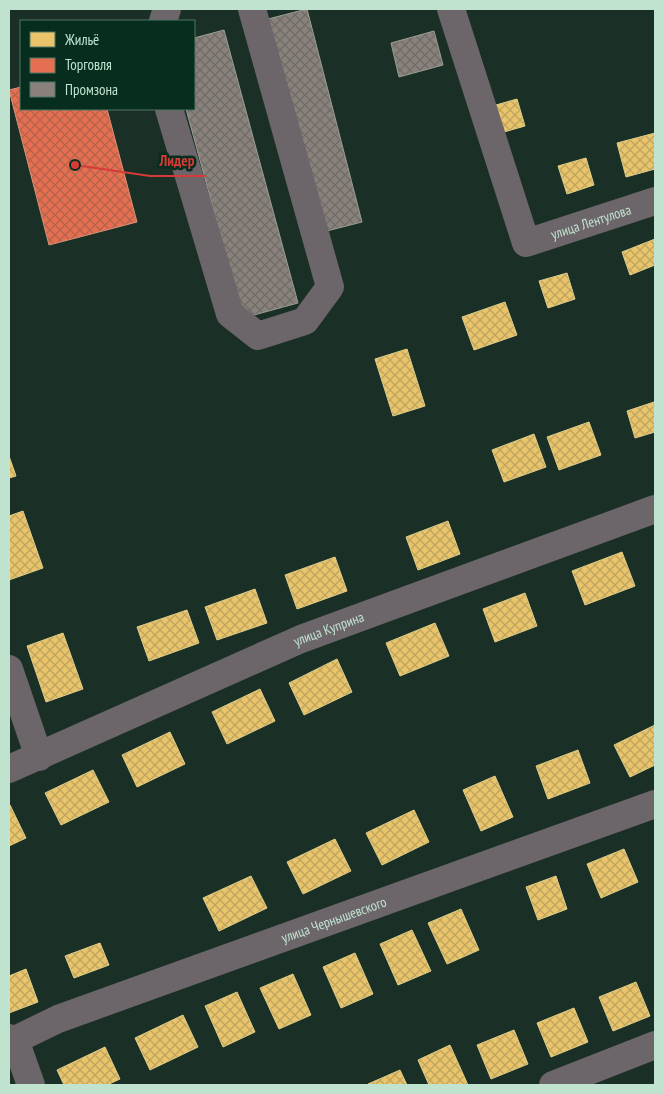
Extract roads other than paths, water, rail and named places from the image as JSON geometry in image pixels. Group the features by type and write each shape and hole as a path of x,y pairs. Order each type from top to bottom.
{"street":[{"path":"169,110 230,314 258,336 305,322 330,288 252,9"},
{"name":"улица Лентулова","path":"451,9 526,243 655,201"},
{"name":"улица Куприна","path":"9,769 301,639 655,509"},
{"path":"9,669 39,757"},
{"name":"улица Чернышевского","path":"12,1039 58,1019 655,804"},
{"path":"12,1039 32,1085"},
{"path":"553,1085 655,1045"}],"place":[{"name":"Лидер","path":"75,165"}]}
